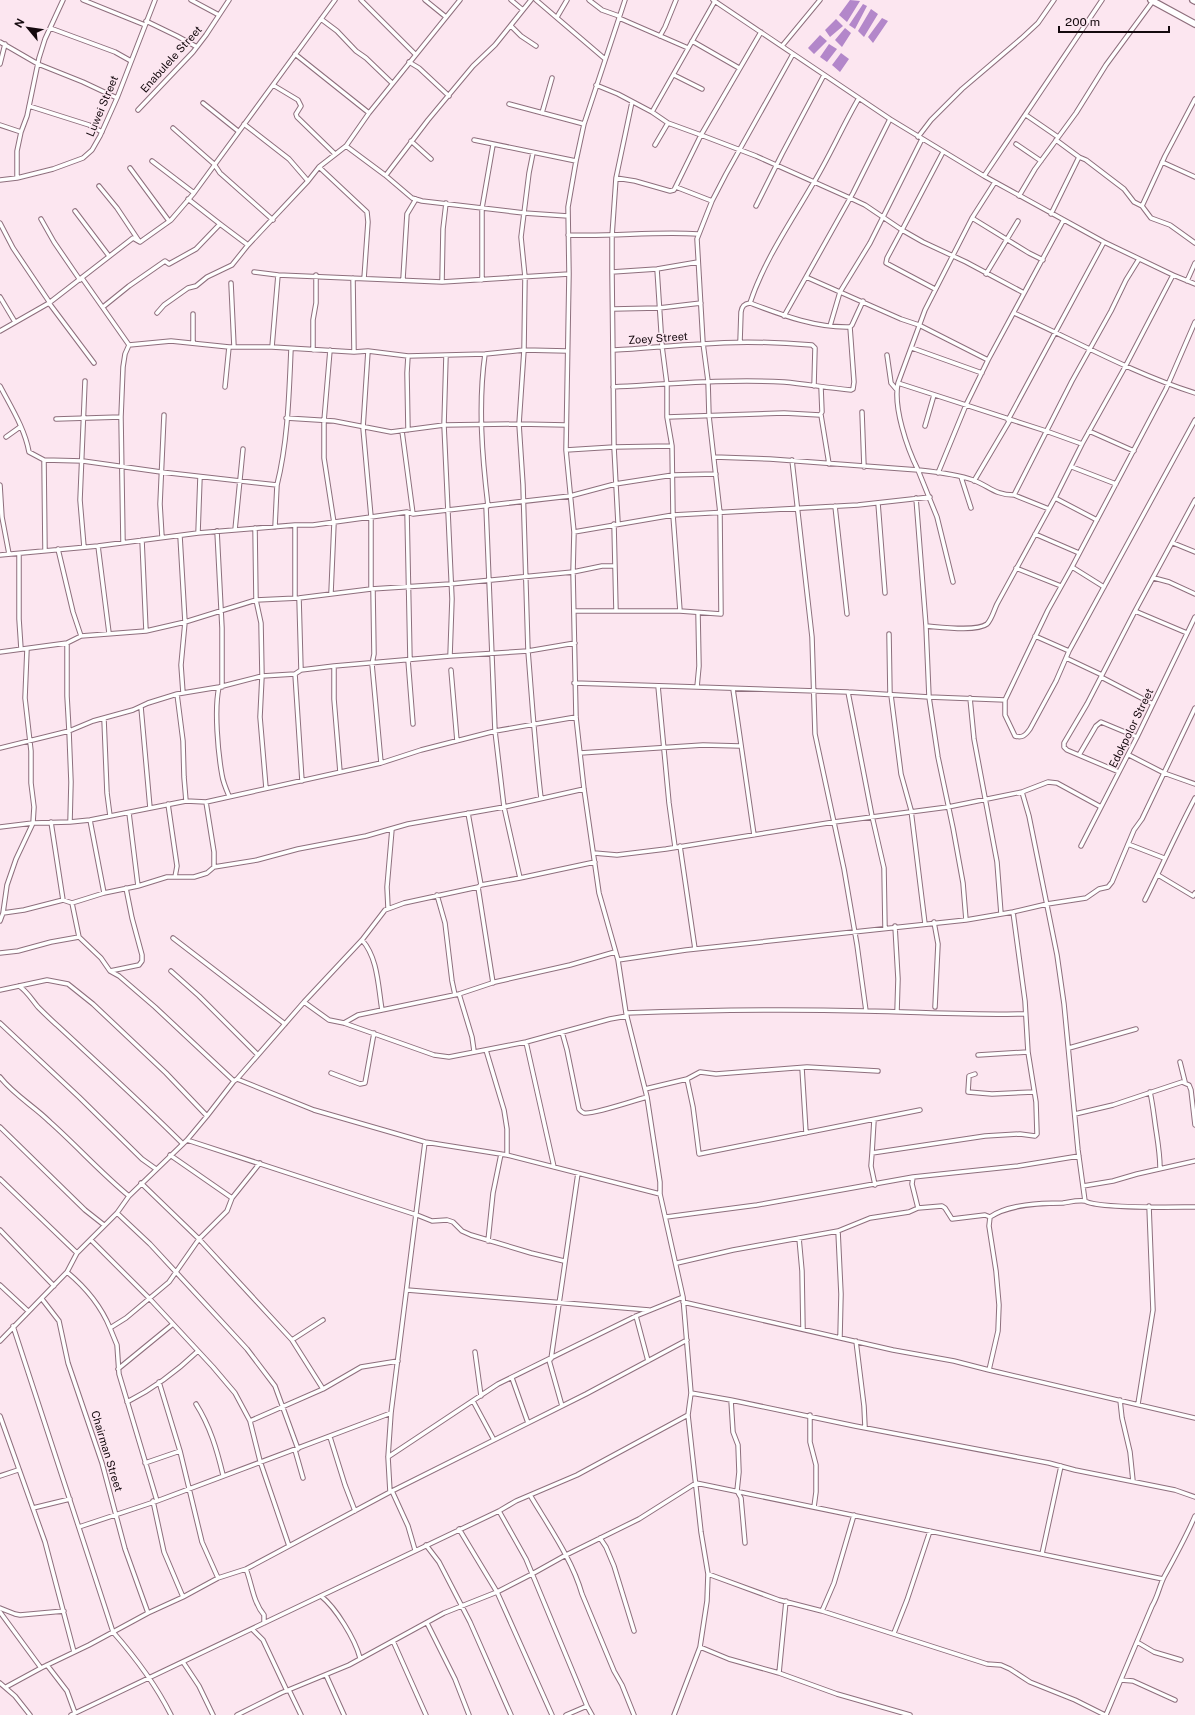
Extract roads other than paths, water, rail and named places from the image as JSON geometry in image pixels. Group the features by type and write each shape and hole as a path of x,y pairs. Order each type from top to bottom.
{"highway":[{"path":"1152,1 1195,24"}],"street":[{"path":"17,178 17,151 21,132 27,116 38,64 45,39 63,0"},
{"path":"83,0 177,36 197,47"},
{"name":"Luwei Street","path":"0,180 17,178 53,169 82,158 92,150 102,132 117,98 155,0"},
{"path":"191,0 219,15"},
{"name":"Enabulele Street","path":"138,110 197,47 229,0"},
{"path":"140,242 175,216 194,193 335,0"},
{"path":"361,0 415,54"},
{"path":"425,0 446,17"},
{"path":"157,313 164,305 188,288 196,286 207,277 232,265 248,245 273,220 319,167 346,146 392,83 460,0"},
{"path":"511,0 523,10"},
{"path":"386,175 411,141 473,66 495,45 530,0"},
{"path":"536,0 605,59"},
{"path":"557,17 567,0"},
{"path":"589,0 602,10 688,48"},
{"path":"625,0 584,124 576,161 568,216 569,274 566,450 574,532 574,683 584,790 602,905 618,960 627,1014 647,1097 660,1182 660,1194 677,1263 683,1297 691,1393 688,1415 701,1532 708,1574 707,1601 700,1647 674,1715"},
{"path":"660,36 676,0"},
{"path":"652,112 674,75 714,0 890,119 943,152 1063,221 1139,259 1195,284"},
{"path":"782,46 820,0"},
{"path":"918,137 931,120 962,89 1038,23 1054,0"},
{"path":"984,176 1102,0"},
{"path":"1019,196 1041,161 1076,113 1106,65 1152,1"},
{"path":"321,19 337,31 356,51 366,58 392,83"},
{"path":"511,26 521,36 536,46"},
{"path":"50,28 115,52 131,61"},
{"path":"616,178 635,181 670,191 674,190 701,136 761,32"},
{"path":"692,41 739,68"},
{"path":"0,42 38,64 83,82 117,98"},
{"path":"0,64 5,44"},
{"path":"295,54 369,113"},
{"path":"574,611 680,611 721,614 720,512 709,416 708,381 697,239 712,201 793,54"},
{"path":"409,62 419,68 449,96"},
{"path":"674,75 702,89"},
{"path":"756,206 824,75"},
{"path":"542,114 552,78"},
{"path":"273,85 298,100 301,106 296,114 297,117 335,154"},
{"path":"596,85 652,112 668,123 740,150 865,205 882,218 923,242 952,255 1024,293"},
{"path":"750,303 758,280 766,264 813,183 859,98"},
{"path":"1142,206 1162,162 1195,100"},
{"path":"616,611 612,236 616,178 632,102"},
{"path":"203,103 238,131"},
{"path":"509,104 584,124"},
{"path":"29,106 89,124 102,132"},
{"path":"1026,115 1124,190 1134,202 1142,206 1151,218 1170,225 1195,243"},
{"path":"784,316 850,198 890,119"},
{"path":"655,145 668,123"},
{"path":"244,124 289,158 308,181"},
{"path":"0,125 21,132"},
{"path":"173,128 214,164 220,173 273,220"},
{"path":"830,326 840,292 870,243 922,139"},
{"path":"474,140 533,154 576,161"},
{"path":"411,141 431,159"},
{"path":"482,280 482,208 493,144"},
{"path":"1016,144 1041,161"},
{"path":"346,146 386,175 412,198 446,204 524,213 568,216"},
{"path":"935,289 886,263 887,258 943,152"},
{"path":"533,154 529,173 521,237 525,277 524,350 519,424 528,651 541,798"},
{"path":"1051,214 1079,157"},
{"path":"152,160 194,193"},
{"path":"1162,162 1195,177"},
{"path":"319,167 367,212 368,222 364,279"},
{"path":"130,168 169,221"},
{"path":"953,582 943,538 930,497 910,454 905,437 897,401 897,390 898,383 912,348 919,325 935,289 972,218 995,182"},
{"path":"99,186 117,208 140,242"},
{"path":"676,187 712,201"},
{"path":"188,199 248,245"},
{"path":"403,280 407,214 416,199"},
{"path":"442,282 443,229 446,204"},
{"path":"75,211 109,256"},
{"path":"972,218 1028,253 1042,260"},
{"path":"41,219 54,242 103,307 129,345"},
{"path":"986,274 1008,240 1018,221"},
{"path":"938,473 966,405 982,372 1063,221"},
{"path":"0,224 13,248 49,303 94,363"},
{"path":"103,307 129,286 165,261 169,264 196,249 220,224"},
{"path":"568,235 612,236 631,233 672,232 698,234"},
{"path":"0,331 49,303 133,238 140,242"},
{"path":"974,481 1009,420 1104,242"},
{"path":"1014,495 1089,348 1139,259"},
{"path":"612,272 657,269 698,262"},
{"path":"1187,281 1195,263"},
{"path":"657,269 662,346 667,384 667,417 672,446 673,515 680,611"},
{"path":"254,272 278,275 442,282 569,274"},
{"path":"272,347 278,275"},
{"path":"926,626 978,627 986,625 1072,467 1082,444 1173,275"},
{"path":"312,350 313,320 316,303 316,276"},
{"path":"806,277 901,319 919,325 988,360"},
{"path":"354,278 354,352"},
{"path":"231,283 234,347"},
{"path":"0,297 16,322"},
{"path":"613,387 708,381 785,382 850,390 853,389 854,382 850,328 863,301"},
{"path":"613,309 659,308 701,303"},
{"path":"740,342 742,307 750,303 800,321 850,328"},
{"path":"1014,313 1125,366 1168,384 1195,393"},
{"path":"193,314 193,343"},
{"path":"1195,322 1168,384 1134,451 1035,636 1005,700 1005,715 1015,736 1021,737 1026,735 1030,729 1069,651 1195,420"},
{"path":"129,345 170,341 229,347 272,347 354,352 368,351 408,356 485,354 524,350 567,351"},
{"name":"Zoey Street","path":"614,350 645,349 662,346 704,343 740,342 808,345 815,348 814,386"},
{"path":"123,542 121,417 123,367 125,354 129,345"},
{"path":"225,387 229,347"},
{"path":"912,348 982,372"},
{"path":"275,526 277,485 283,462 291,349"},
{"path":"330,350 324,422 324,458 334,523 331,594"},
{"path":"368,351 363,428 371,517 374,654 372,664 381,763"},
{"path":"485,354 481,382 483,425 482,461 487,506 488,580 495,732 504,807 520,878"},
{"path":"888,355 890,383 897,390"},
{"path":"408,356 408,430"},
{"path":"446,356 444,425 450,584 452,599 450,656"},
{"path":"84,547 80,500 83,461 85,381"},
{"path":"898,383 1082,444"},
{"path":"0,386 20,427 29,452 44,460 83,461 200,477 277,485"},
{"path":"821,387 821,415 829,464"},
{"path":"925,426 934,395"},
{"path":"862,412 864,467"},
{"path":"667,417 784,413 821,415"},
{"path":"162,537 160,504 164,415"},
{"path":"56,419 121,417"},
{"path":"286,418 324,422 334,421 363,428 391,432 444,425 566,425"},
{"path":"6,437 20,427"},
{"path":"402,431 413,514"},
{"path":"1089,431 1134,451"},
{"path":"566,450 672,446"},
{"path":"235,530 243,449"},
{"path":"714,457 792,460 864,467 918,470 938,473 974,481 990,490 1014,495 1049,509"},
{"path":"44,460 45,550"},
{"path":"792,460 812,637 815,734 834,822 854,932 866,1011"},
{"path":"1072,467 1116,484"},
{"path":"0,555 98,546 198,533 275,526 334,523 407,512 413,514 523,502 570,496 615,484 673,474 716,474"},
{"path":"198,533 200,477"},
{"path":"961,477 971,508"},
{"path":"0,485 2,517 9,554"},
{"path":"574,532 673,515 798,509 878,503 930,497"},
{"path":"916,498 926,626 929,697 938,757 963,883 966,920"},
{"path":"1055,498 1097,520"},
{"path":"1119,772 1067,750 1064,747 1064,743 1088,704 1135,611 1195,500"},
{"path":"878,503 885,593"},
{"path":"835,506 847,614"},
{"path":"1190,509 1195,511"},
{"path":"407,512 409,660 413,724"},
{"path":"295,525 301,670"},
{"path":"255,528 256,600 260,623 262,676 260,717 266,788"},
{"path":"218,531 221,687 217,699 222,777 229,796"},
{"path":"1035,534 1079,553"},
{"path":"180,536 185,622 181,665 183,693"},
{"path":"142,540 146,631"},
{"path":"1173,543 1195,552"},
{"path":"98,546 109,633"},
{"path":"58,550 73,612 81,636"},
{"path":"19,554 19,619 21,649"},
{"path":"0,652 67,643 81,636 146,631 185,622 256,600 297,598 372,589 450,584 573,572 602,566 615,566"},
{"path":"1072,567 1104,587"},
{"path":"1016,568 1061,586"},
{"path":"1154,578 1169,582 1195,594"},
{"path":"1135,611 1187,633"},
{"path":"697,687 699,666 698,613"},
{"name":"Edokpolor Street","path":"1081,846 1137,737 1195,617"},
{"path":"889,634 891,695 901,774 911,810 925,924"},
{"path":"1035,636 1069,651"},
{"path":"67,643 67,696 71,782 70,822"},
{"path":"0,748 69,731 177,694 221,687 262,676 295,674 301,670 334,666 372,664 491,652 528,651 575,643"},
{"path":"0,921 3,913 7,885 16,859 33,823 34,807 25,698 27,649"},
{"path":"1066,658 1153,704"},
{"path":"334,666 334,699 340,772"},
{"path":"451,670 457,741"},
{"path":"295,674 302,781"},
{"path":"574,683 848,692 1005,700"},
{"path":"658,686 669,803 695,949"},
{"path":"733,689 754,835"},
{"path":"848,692 872,816 884,868 885,928"},
{"path":"177,694 183,741 186,801"},
{"path":"970,698 974,739 997,862 1001,914"},
{"path":"141,707 150,808"},
{"path":"618,960 695,949 854,932 895,926 966,920 1086,898 1099,890 1108,887 1195,708"},
{"path":"0,827 33,823 90,820 186,801 206,802 381,763 421,750 495,732 576,717"},
{"path":"104,719 107,787 110,816"},
{"path":"1079,755 1096,726 1101,722 1137,737"},
{"path":"580,753 703,744 740,746"},
{"path":"1128,755 1164,773 1195,784"},
{"path":"594,853 617,855 678,847 911,810 948,806 1022,792 1048,782 1057,783 1101,808"},
{"path":"3,913 24,910 63,900 72,903 167,877 194,877 207,873 214,867 257,860 298,849 584,790"},
{"path":"1022,792 1029,816 1058,955 1085,1201"},
{"path":"1146,900 1164,858 1195,798"},
{"path":"206,802 214,852 214,867"},
{"path":"168,804 177,866 175,877"},
{"path":"129,813 138,886"},
{"path":"468,813 480,886 493,983"},
{"path":"90,820 104,893"},
{"path":"51,822 63,900"},
{"path":"388,908 387,881 390,866 392,829"},
{"path":"1128,844 1164,858"},
{"path":"0,1341 67,1272 77,1253 117,1213 129,1196 141,1183 187,1140 236,1080 304,1002 362,940 385,910 404,902 595,862"},
{"path":"1158,875 1194,895"},
{"path":"110,971 139,965 142,961 142,955 126,888"},
{"path":"437,895 445,923 452,981 472,1037 474,1051"},
{"path":"72,903 79,937 101,958 110,971 155,1007 236,1080 314,1110 425,1142 507,1155 660,1194"},
{"path":"872,1153 985,1136 1020,1134 1035,1136 1038,1131 1028,1052 1026,1014 1014,912"},
{"path":"934,922 938,944 935,1007"},
{"path":"895,926 898,979 897,1012"},
{"path":"0,952 18,951 51,942 79,937"},
{"path":"173,938 285,1024"},
{"path":"362,940 368,947 372,956 377,974 382,1010"},
{"path":"344,1023 358,1015 457,994 493,983 570,965 615,952"},
{"path":"171,971 199,996 258,1055"},
{"path":"0,990 47,980 68,984 93,1004 166,1073 207,1116"},
{"path":"20,986 53,1022 183,1144"},
{"path":"304,1002 329,1020 344,1023 443,1057 526,1042 627,1014 765,1010 866,1011 936,1014 1026,1014"},
{"path":"0,1023 79,1097 142,1159 156,1169"},
{"path":"1069,1048 1136,1029"},
{"path":"562,1032 579,1108 582,1112 586,1113 595,1111 647,1097"},
{"path":"330,1073 360,1084 365,1083 374,1034"},
{"path":"526,1042 554,1167"},
{"path":"486,1050 504,1110 507,1128 507,1155"},
{"path":"978,1055 1028,1052"},
{"path":"1180,1062 1185,1082 1189,1085 1191,1090 1195,1125"},
{"path":"645,1089 687,1079 700,1072 716,1074 802,1068 878,1071"},
{"path":"802,1068 806,1133"},
{"path":"975,1074 968,1076 968,1092 992,1094 1034,1092"},
{"path":"0,1077 18,1096 49,1121 108,1178 129,1196"},
{"path":"687,1079 693,1107 699,1154 920,1110"},
{"path":"1076,1114 1113,1105 1177,1082 1185,1082"},
{"path":"1150,1092 1159,1142 1160,1168"},
{"path":"874,1120 872,1166 875,1185"},
{"path":"0,1127 85,1210 104,1225"},
{"path":"187,1140 432,1221 447,1220 453,1222 462,1232 488,1241 564,1261"},
{"path":"415,1550 408,1526 391,1492 388,1457 391,1413 425,1142"},
{"path":"488,1241 493,1193 501,1154"},
{"path":"170,1155 232,1198"},
{"path":"666,1217 757,1205 913,1177 1018,1166 1079,1156"},
{"path":"1083,1186 1113,1181 1160,1168 1195,1161"},
{"path":"110,1328 126,1318 169,1282 199,1239 227,1211 232,1198 260,1164"},
{"path":"562,1406 550,1359 564,1261 574,1210 578,1173"},
{"path":"913,1177 912,1184 918,1208"},
{"path":"0,1178 77,1253"},
{"path":"141,1183 199,1239 292,1340 323,1389"},
{"path":"677,1263 733,1250 838,1231 862,1220 890,1214 909,1212 918,1208 942,1206 946,1208 952,1219 985,1215 990,1217 1009,1209 1038,1203 1085,1201 1089,1204 1101,1205 1195,1208"},
{"path":"1138,1404 1153,1310 1148,1206"},
{"path":"117,1213 177,1272 247,1349 275,1386 284,1407 297,1449 303,1478"},
{"path":"989,1370 998,1331 999,1304 996,1271 989,1226 990,1217"},
{"path":"0,1230 54,1286"},
{"path":"838,1231 841,1294 840,1337"},
{"path":"799,1238 802,1271 803,1330"},
{"path":"91,1240 149,1298 234,1393 250,1421 260,1461 290,1546"},
{"path":"67,1272 83,1286 103,1311 117,1345 118,1369 155,1501 164,1552 183,1597"},
{"path":"0,1285 28,1311"},
{"path":"407,1290 650,1310"},
{"path":"388,1457 473,1401 512,1378 636,1316 683,1297"},
{"name":"Chairman Street","path":"42,1299 59,1321 68,1363 117,1514 125,1549 148,1613"},
{"path":"683,1302 893,1350 954,1361 1195,1418"},
{"path":"636,1316 648,1361"},
{"path":"292,1340 323,1320"},
{"path":"118,1369 173,1324"},
{"path":"14,1326 113,1632 128,1649 149,1679 171,1715"},
{"path":"6,1687 218,1578 246,1569 391,1492 562,1406 687,1340"},
{"path":"856,1341 865,1427"},
{"path":"127,1402 146,1392 182,1366 198,1351"},
{"path":"475,1352 481,1396"},
{"path":"250,1421 323,1389 361,1367 398,1361"},
{"path":"512,1378 528,1423"},
{"path":"158,1382 180,1451 202,1542 218,1578"},
{"path":"691,1393 810,1415 1061,1466 1175,1490 1195,1497"},
{"path":"732,1400 733,1432 738,1445 739,1472 737,1491 741,1498 745,1543"},
{"path":"1120,1400 1122,1418 1130,1452 1132,1481"},
{"path":"473,1401 494,1440"},
{"path":"196,1404 207,1423 214,1440 223,1475"},
{"path":"78,1527 155,1501 391,1413"},
{"path":"71,1715 149,1679 530,1495 577,1475 688,1415"},
{"path":"810,1415 810,1442 816,1465 816,1492 814,1507"},
{"path":"0,1416 18,1470 33,1508 50,1561 74,1652"},
{"path":"330,1437 355,1511"},
{"path":"145,1463 180,1451"},
{"path":"1042,1554 1061,1466"},
{"path":"0,1476 18,1470"},
{"path":"237,1715 288,1690 326,1675 444,1613 497,1592 566,1555 639,1519 696,1483 1163,1579"},
{"path":"530,1495 566,1555 634,1715"},
{"path":"33,1508 70,1499"},
{"path":"499,1511 526,1559 592,1715"},
{"path":"822,1611 834,1583 854,1515"},
{"path":"708,1574 786,1601 894,1633 987,1664 1001,1665 1040,1687 1075,1700 1107,1715 1120,1680 1138,1642 1152,1606 1158,1596 1163,1579 1176,1558 1195,1516"},
{"path":"459,1529 497,1592 552,1715"},
{"path":"894,1633 910,1593 930,1531"},
{"path":"600,1538 606,1547 614,1566 634,1631"},
{"path":"426,1545 439,1562 462,1607 491,1668 511,1715"},
{"path":"246,1569 252,1583 256,1605 264,1615 264,1623"},
{"path":"320,1596 327,1601 340,1618 359,1652 360,1658"},
{"path":"779,1673 786,1601"},
{"path":"0,1608 15,1614 64,1611"},
{"path":"0,1612 41,1668"},
{"path":"427,1622 455,1679 469,1715"},
{"path":"252,1629 263,1640 301,1715"},
{"path":"393,1641 426,1715"},
{"path":"1138,1642 1154,1652 1181,1660"},
{"path":"700,1647 729,1659 779,1673 837,1694 910,1715"},
{"path":"183,1662 199,1686 213,1715"},
{"path":"47,1665 67,1691 75,1713"},
{"path":"326,1675 344,1715"},
{"path":"1120,1680 1132,1681 1175,1700"},
{"path":"0,1683 15,1696 30,1715"},
{"path":"566,1715 587,1706"}]}
